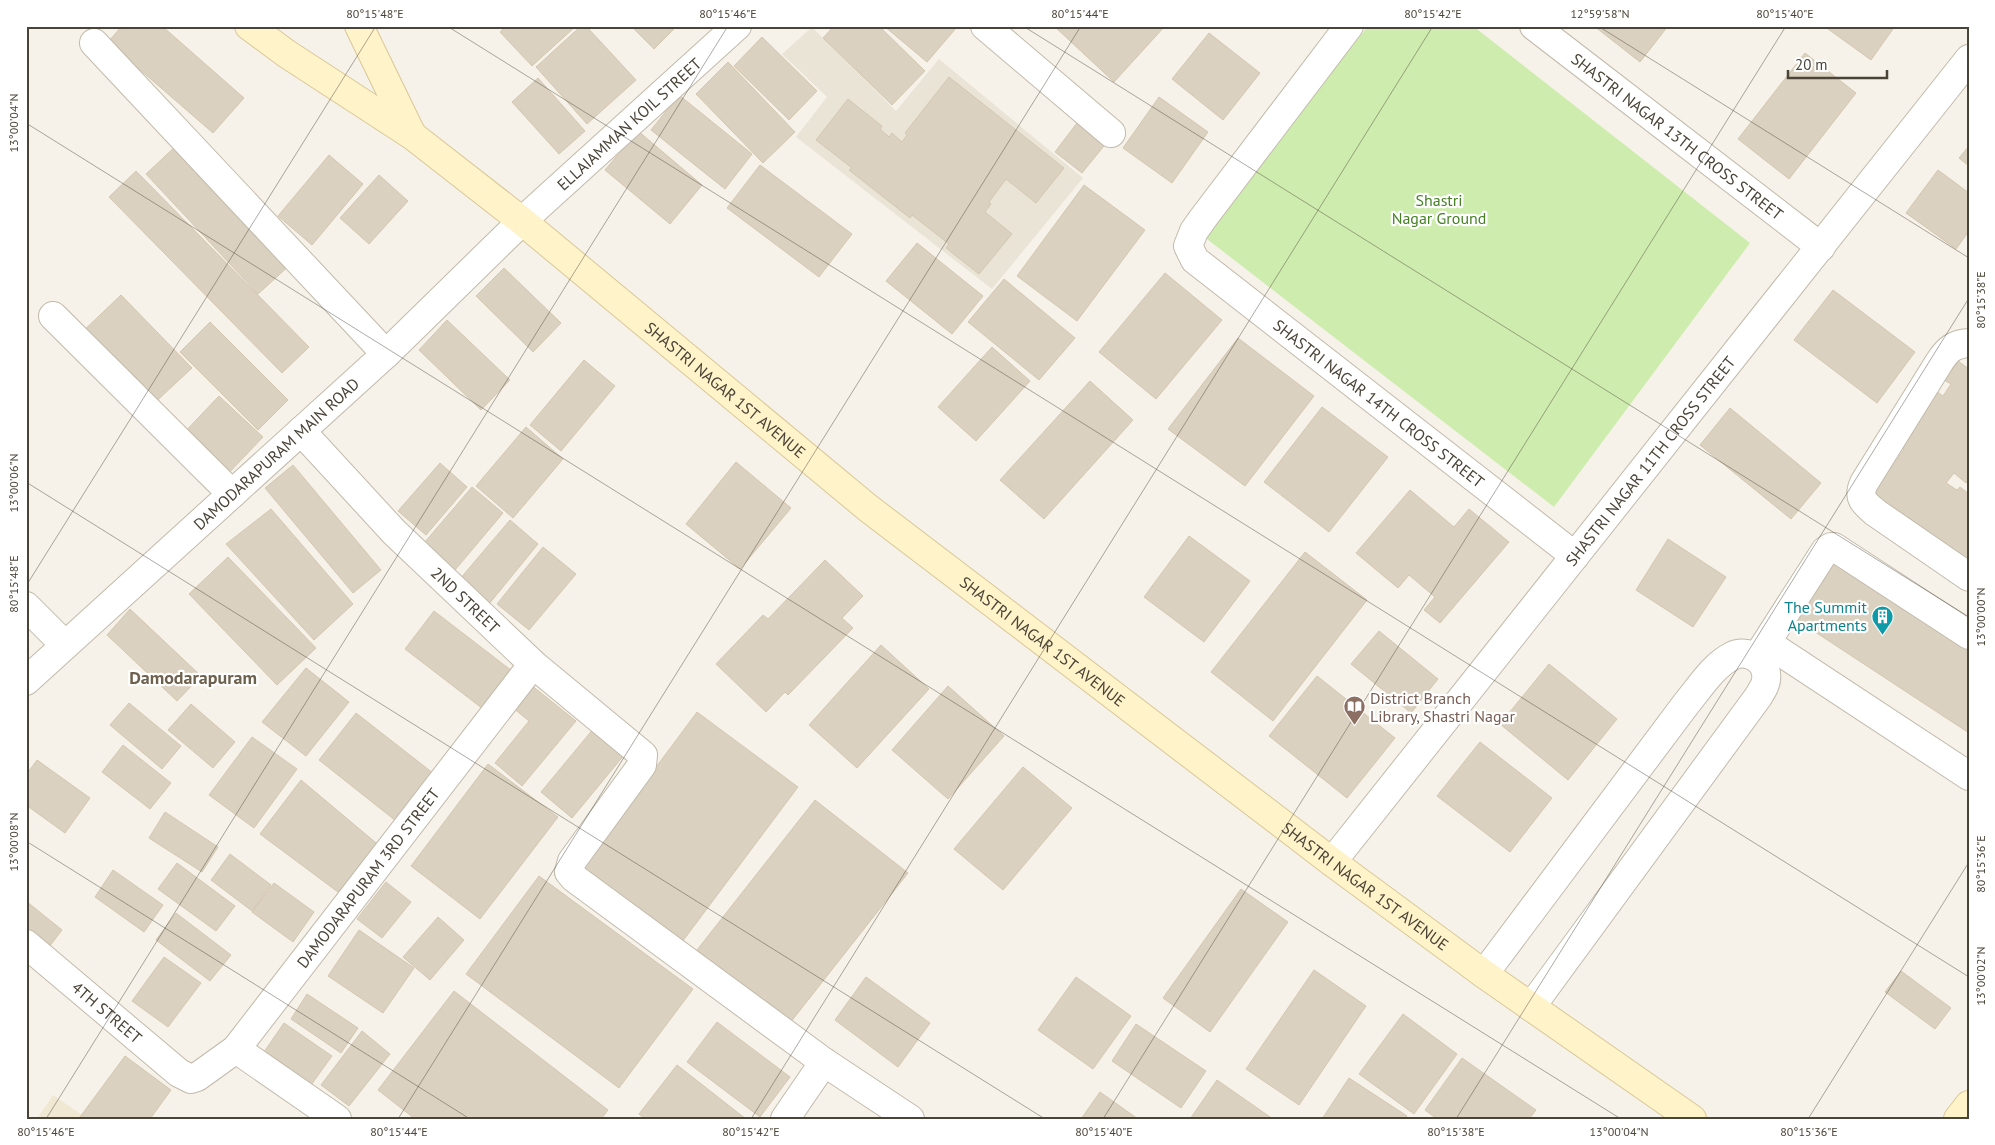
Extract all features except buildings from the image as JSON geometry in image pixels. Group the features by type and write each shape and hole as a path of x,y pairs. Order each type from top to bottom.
{"street":[{"name":"SHASTRI NAGAR 1ST AVENUE","path":"249,26 287,54 413,136 522,221 868,508 1332,862 1484,974 1692,1119"},
{"path":"359,26 413,136"},
{"path":"985,26 1111,133"},
{"name":"SHASTRI NAGAR 14TH CROSS STREET","path":"1349,26 1204,217 1194,231 1188,246 1196,260 1575,556"},
{"name":"SHASTRI NAGAR 13TH CROSS STREET","path":"1534,26 1821,248"},
{"name":"ELLAIAMMAN KOIL STREET","path":"522,221 735,27"},
{"path":"94,43 386,354"},
{"name":"SHASTRI NAGAR 11TH CROSS STREET","path":"1332,862 1821,248 1969,59"},
{"name":"DAMODARAPURAM MAIN ROAD","path":"26,681 386,354 522,221"},
{"path":"53,316 232,494"},
{"path":"1969,343 1958,344 1948,350 1940,361 1864,482 1860,495 1866,505 1876,513 1969,577"},
{"name":"2ND STREET","path":"302,431 394,532 533,664 643,755 642,765 572,861 569,872 574,878 824,1062"},
{"path":"1531,1007 1758,697 1766,681 1766,669 1762,650 1824,551 1834,547 1969,635"},
{"path":"26,606 65,645"},
{"path":"1484,974 1674,719 1713,671 1732,656 1742,652 1762,650 1969,776"},
{"name":"DAMODARAPURAM 3RD STREET","path":"191,1079 204,1073 236,1049 533,664"},
{"name":"4TH STREET","path":"26,944 180,1073 191,1079"},
{"path":"236,1049 337,1119"},
{"path":"786,1119 824,1062 910,1119"},
{"path":"1958,1119 1969,1105"}],"shaded area":[{"path":"812,27 896,111 939,59 1083,178 992,289 796,137 827,97 782,54"},
{"path":"53,1095 88,1119 37,1119"}],"green space":[{"name":"Shastri Nagar Ground","path":"1368,26 1473,26 1750,243 1554,507 1203,236"}],"place":[{"name":"The Summit Apartments","path":"1883,635"},
{"name":"District Branch Library, Shastri Nagar","path":"1354,726"}],"district":[{"name":"Damodarapuram","path":"193,677"}]}
